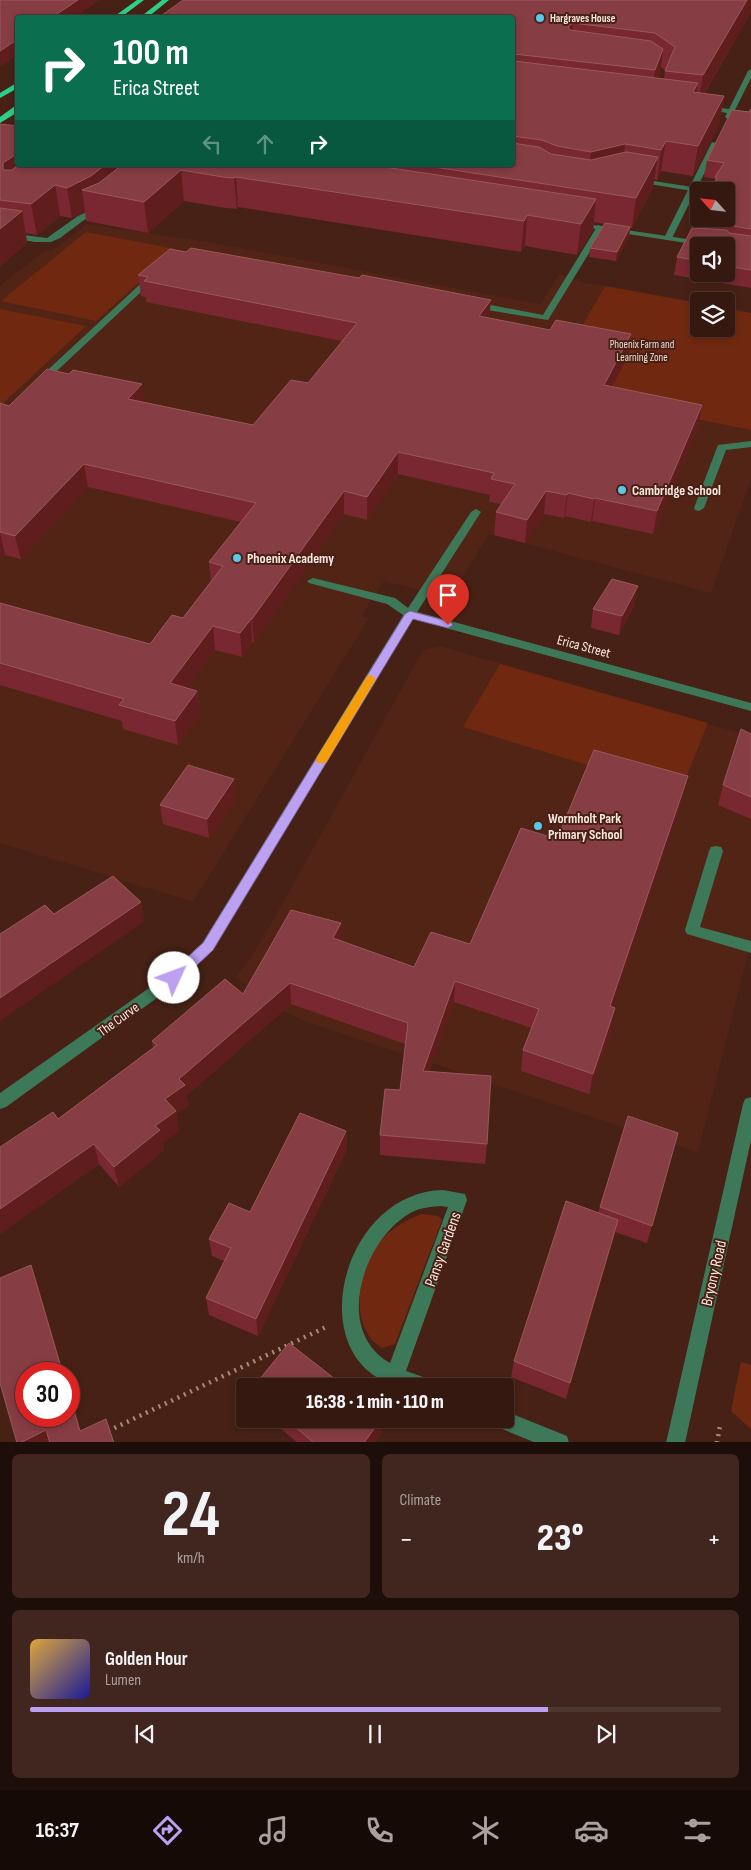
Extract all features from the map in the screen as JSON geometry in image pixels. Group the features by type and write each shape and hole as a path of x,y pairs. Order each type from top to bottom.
{"highway":[{"path":"119,15 141,0"},
{"path":"146,15 166,0"},
{"path":"0,96 15,86"},
{"path":"0,121 15,110"}],"street":[{"path":"723,129 751,71"},
{"path":"701,107 751,114"},
{"path":"696,182 718,138"},
{"path":"631,179 690,189"},
{"path":"668,238 690,193"},
{"path":"0,234 35,240 48,240 57,236 81,218 107,204"},
{"path":"571,223 690,241"},
{"path":"468,304 545,318 601,227"},
{"path":"33,388 161,270"},
{"path":"699,508 722,447 751,444"},
{"name":"The Curve","path":"0,1102 174,978 208,946 410,614 476,512"},
{"name":"Erica Street","path":"312,581 391,601 410,614 751,708"},
{"path":"716,851 692,930 751,947"},
{"name":"Bryony Road","path":"675,1442 751,1104"},
{"name":"Pansy Gardens","path":"395,1375 460,1200 440,1198 420,1201 400,1211 383,1224 366,1244 355,1270 350,1297 351,1315 357,1341 369,1359 395,1375 402,1378"},
{"path":"514,1424 560,1442"}],"path":[{"path":"103,1433 351,1315"},
{"path":"718,1442 720,1426"}],"shaded area":[{"name":"Phoenix Academy","path":"87,224 213,243 540,304 559,274 581,282 605,286 571,345 557,391 751,430 751,479 711,593 489,534 450,598 384,581 361,616 369,618 193,902 0,843 0,286 45,250 52,251"},
{"name":"Wormholt Park Primary School","path":"440,646 751,736 751,941 698,1152 302,1020 283,1011 235,977 248,962 275,917 423,650"}],"green space":[{"path":"86,232 176,249 96,321 1,301"},
{"name":"Phoenix Farm and Learning Zone","path":"605,286 690,301 690,337 735,337 735,310 751,313 751,430 531,386 571,345"},
{"path":"0,309 86,326 0,406"},
{"path":"500,664 708,723 680,793 463,727"},
{"path":"422,1214 438,1216 442,1220 395,1344 382,1348 372,1340 365,1329 361,1316 360,1288 363,1274 374,1250 383,1238 401,1224"},
{"path":"741,1362 751,1365 751,1429 731,1411"}],"building":[{"path":"0,0 78,0 56,15 15,15 15,41 0,51"},
{"path":"183,0 747,0 703,75 665,71 675,47 655,33 573,23 568,27 570,30 651,41 663,49 655,70 515,54 515,15 162,15"},
{"path":"515,61 698,83 693,92 724,96 698,146 666,141 661,150 625,144 591,152 557,146 542,140 515,136"},
{"path":"751,109 751,229 735,226 735,182 715,182 717,178 715,177 724,163 707,160 732,110 749,112"},
{"path":"0,124 15,126 15,155 3,163 3,170 12,170 16,167 102,167 91,176 67,188 55,185 31,204 0,200"},
{"path":"515,143 539,147 551,154 591,160 626,152 658,157 636,198 434,167 515,167"},
{"path":"119,167 384,167 596,199 581,224 527,215 524,221 181,170 144,202 82,190 99,183"},
{"path":"0,208 22,211 0,229"},
{"path":"605,223 630,227 617,252 590,248"},
{"path":"692,228 727,230 729,233 751,236 751,270 735,267 735,237 690,237 690,259 677,257"},
{"path":"191,248 359,278 362,275 491,300 479,316 550,330 556,320 631,334 604,385 702,405 657,511 568,493 567,495 546,491 527,520 496,512 515,484 491,479 494,473 398,452 367,497 344,491 240,633 213,626 170,683 197,691 175,721 119,705 124,699 0,663 0,603 150,644 172,615 183,618 223,566 209,562 256,503 84,464 15,536 0,532 0,403 9,406 47,369 69,374 73,370 142,384 128,399 253,425 291,380 308,383 357,323 144,281 148,277 138,275 170,249 186,252"},
{"path":"612,579 638,586 622,616 593,609"},
{"path":"741,729 751,734 751,797 723,785"},
{"path":"594,750 688,776 610,1006 615,1008 593,1074 523,1050 539,1009 455,981 423,1071 491,1076 487,1144 380,1135 385,1089 400,1090 408,1023 290,983 179,1079 185,1085 165,1099 176,1111 155,1126 160,1130 114,1167 94,1144 0,1209 0,1147 53,1112 58,1119 157,1045 152,1041 225,979 243,994 291,910 341,923 333,938 414,967 431,932 470,944 521,828 557,839"},
{"path":"188,765 234,779 207,819 160,805"},
{"path":"113,876 141,902 0,998 0,934 45,905 54,914"},
{"path":"300,1113 346,1131 256,1319 206,1298 231,1248 209,1239 229,1203 250,1212"},
{"path":"628,1116 678,1133 652,1226 600,1207"},
{"path":"566,1201 618,1220 570,1383 514,1361"},
{"path":"31,1265 59,1362 15,1362 15,1427 79,1427 80,1431 106,1419 114,1442 50,1442 46,1430 22,1442 17,1442 0,1383 0,1278"},
{"path":"289,1343 334,1378 261,1378"},
{"path":"296,1428 375,1428 365,1442 313,1442"}],"slow traffic":[{"path":"322,760 371,679"}],"place":[{"name":"Hargraves House","path":"540,18"},
{"name":"Cambridge School","path":"622,490"},
{"name":"Phoenix Academy","path":"237,558"},
{"name":"Wormholt Park Primary School","path":"538,826"}],"route":[{"path":"174,978 208,946 410,614 448,625"}]}
